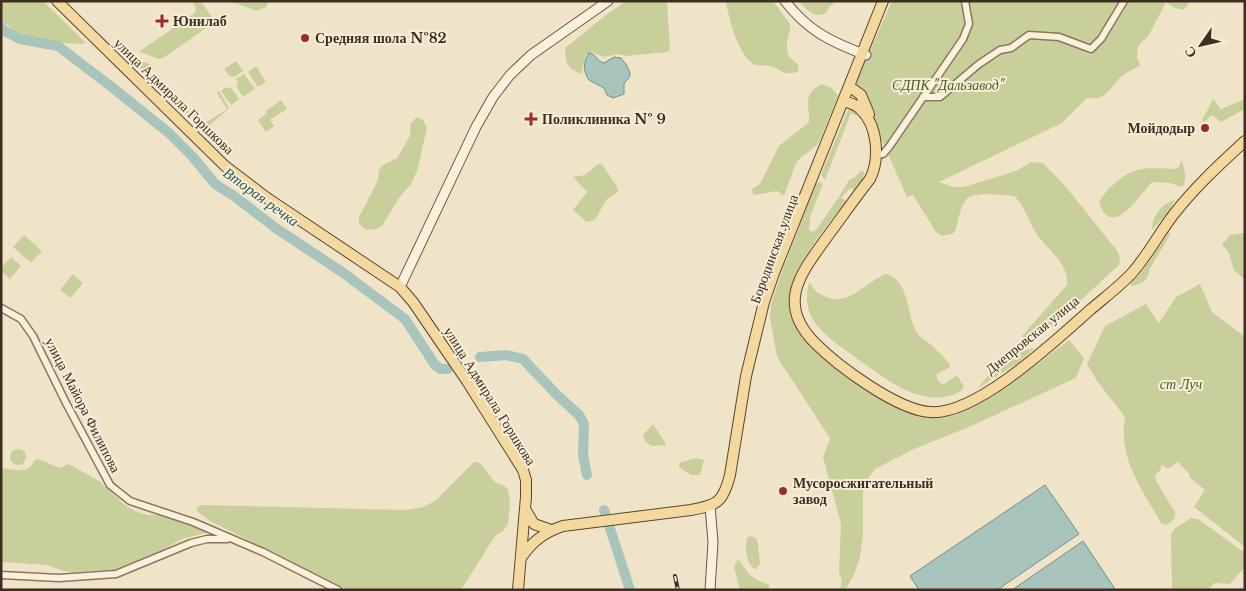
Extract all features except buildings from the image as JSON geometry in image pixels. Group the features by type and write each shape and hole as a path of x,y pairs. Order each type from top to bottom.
{"main road":[{"name":"улица Адмирала Горшкова","path":"57,1 225,166 267,198 400,287 413,302 519,462 526,480 518,590"},
{"path":"400,287 476,127 493,97 510,75 531,55 608,1"},
{"path":"785,1 802,21 819,34 864,54"},
{"path":"864,54 883,1"},
{"path":"864,54 887,1"},
{"name":"Бородинская улица","path":"710,508 721,498 727,487 743,390 754,340 770,283 864,54"},
{"name":"Днепровская улица","path":"850,87 861,95 864,100 874,128 878,155 870,178 802,272 795,293 795,306 801,324 814,342 847,369 889,398 909,408 929,412 953,409 981,395 1029,362 1115,289 1137,267 1187,197 1245,139"},
{"name":"Днепровская улица","path":"844,101 861,109 868,119 878,155"},
{"path":"521,558 532,543 551,530 568,525 710,508 713,542 710,590"},
{"path":"525,509 534,524 551,530"}],"street":[{"path":"878,155 883,154 890,148 968,30 969,20 965,1"},
{"path":"923,97 940,97 979,64 1000,50 1011,48 1029,36 1060,37 1091,49 1101,39 1124,1"},
{"name":"улица Майора Филипова","path":"1,308 21,320 33,336 66,403 110,484 130,501 193,522 286,563 338,590"},
{"path":"1,575 59,578 116,574 192,543 207,539 231,539"}],"green space":[{"path":"1,1 43,1 86,43 49,41 17,32 1,18"},
{"path":"192,1 201,1 215,22 163,58 159,59 140,52 195,13 196,8"},
{"path":"230,1 269,1 266,7 257,11"},
{"path":"626,1 667,1 670,50 667,52 626,56 618,54 605,57 591,52 586,55 581,74 572,69 567,61 565,48"},
{"path":"726,1 773,1 790,24 787,51 792,60 798,64 798,72 784,73 767,65 756,65 749,60 735,36"},
{"path":"798,1 836,1 828,8 827,12 819,15 811,13"},
{"name":"СДПК \"Дальзавод\"","path":"892,1 1190,1 1184,10 1175,8 1166,2 1149,35 1138,46 1137,57 1140,65 1122,76 1103,96 1087,98 1062,123 939,182 954,187 964,187 1016,171 1031,162 1043,163 1066,187 1118,252 1119,265 1043,335 1024,339 1022,336 1067,285 1067,277 1061,263 1036,233 1018,200 1014,196 995,195 980,195 969,198 962,207 955,231 952,234 942,236 936,232 913,195 907,197 856,82"},
{"path":"136,59 154,66 151,74 166,96 133,65 132,62"},
{"path":"236,61 243,71 234,77 229,76 224,69"},
{"path":"256,66 266,82 258,87 248,72"},
{"path":"244,74 255,89 243,97 236,86 238,82 236,79"},
{"path":"822,84 832,88 838,96 819,142 796,163 784,196 777,191 753,194 752,189 760,184 779,146 809,122 809,96 815,88"},
{"path":"226,87 232,89 239,99 231,105 221,91"},
{"path":"219,91 229,108 210,125 231,157 166,96 180,102 202,125 227,109 217,93"},
{"path":"1213,99 1221,109 1245,99 1245,109 1221,122 1212,115 1204,122 1202,120"},
{"path":"281,100 287,109 270,120 274,126 266,132 258,120 267,113 266,111"},
{"path":"851,108 856,111 856,116 851,113 825,180 821,175 848,110"},
{"path":"417,117 423,120 427,128 417,171 411,184 399,198 382,226 366,230 359,223 359,217 378,180 379,170 383,165 397,158 410,136 411,123"},
{"path":"1182,160 1185,178 1182,187 1170,183 1152,182 1133,205 1118,217 1111,217 1104,213 1099,202 1106,192 1121,178 1142,169 1177,169"},
{"path":"598,164 602,164 617,187 618,192 606,200 595,220 587,222 573,210 587,192 573,177 585,175"},
{"path":"861,171 864,171 863,179 855,191 850,188 841,198 846,201 812,246 797,271 790,295 791,311 797,327 807,340 840,371 861,386 904,410 924,417 940,418 973,407 990,397 1069,340 1084,358 1076,378 969,427 914,449 875,469 863,489 863,534 860,557 854,575 845,590 840,590 842,580 839,573 841,524 823,457 830,438 777,356 770,318 771,305 780,277 816,184 820,182 823,184 811,214 809,229 811,232 816,230 849,180"},
{"path":"1175,200 1169,211 1152,230 1156,215 1162,207"},
{"path":"1169,232 1170,235 1149,270 1148,277 1141,283 1131,286 1130,284 1142,272"},
{"path":"1245,233 1245,280 1234,270 1228,251 1222,245 1230,235"},
{"path":"24,235 42,251 31,263 13,247"},
{"path":"11,257 21,266 10,279 1,271 1,268"},
{"path":"73,274 83,283 70,298 60,290"},
{"path":"886,274 894,278 903,290 917,333 950,364 950,367 937,374 938,380 944,384 957,375 964,387 957,393 951,396 924,396 901,388 840,346 814,322 807,304 807,291 810,282 821,295 833,299 841,299"},
{"name":"ст Луч","path":"1200,284 1212,312 1245,337 1245,547 1194,507 1205,490 1190,478 1190,475 1178,462 1168,469 1162,465 1155,476 1156,481 1175,512 1175,517 1172,521 1166,525 1161,523 1139,486 1128,460 1124,432 1125,417 1097,381 1087,364 1105,326 1146,304 1159,323 1176,297"},
{"path":"1035,348 1018,363 978,388 991,372 997,359 1007,358 1016,352"},
{"path":"653,424 665,445 651,446 645,441 643,435"},
{"path":"15,449 21,449 26,454 24,463 15,465 10,460 10,454"},
{"path":"696,458 704,460 700,475 691,475 679,467 679,463"},
{"path":"38,459 60,468 68,464 71,465 99,481 125,505 137,512 148,515 172,514 209,532 182,539 164,549 113,570 72,572 47,565 1,562 1,468 24,470"},
{"path":"474,462 479,462 495,482 506,487 508,490 510,502 508,524 503,531 495,536 461,590 348,590 210,521 197,511 197,507 201,505 405,510 423,507 435,501"},
{"path":"1191,518 1198,519 1245,553 1245,567 1230,584 1215,583 1207,590 1172,590 1171,535 1174,529"},
{"path":"750,536 756,538 758,544 760,564 756,569 751,566 747,555 747,538"},
{"path":"738,559 749,574 757,580 770,585 768,589 740,590 734,567"}],"water":[{"path":"589,53 604,63 614,57 621,58 630,73 624,84 624,94 613,98 607,95 604,88 589,80 584,67"},
{"path":"1045,485 1079,534 997,590 919,590 910,576"},
{"path":"1083,541 1114,590 1012,590"}],"waterway":[{"name":"Вторая речка","path":"1,26 3,30 20,39 58,46 113,88 169,133 193,157 215,184 277,229 342,272 405,319 435,365 441,369 448,369"},
{"name":"Вторая речка","path":"480,357 507,355 523,359 579,415 584,424 583,455 587,475"},
{"name":"Вторая речка","path":"604,510 630,590"}],"railway":[{"path":"675,576 678,590"}],"place":[{"name":"Юнилаб","path":"162,21"},
{"name":"Средняя шола №82","path":"305,38"},
{"name":"Поликлиника № 9","path":"531,119"},
{"name":"Мойдодыр","path":"1205,128"},
{"name":"Мусоросжигательный завод","path":"783,491"}]}
